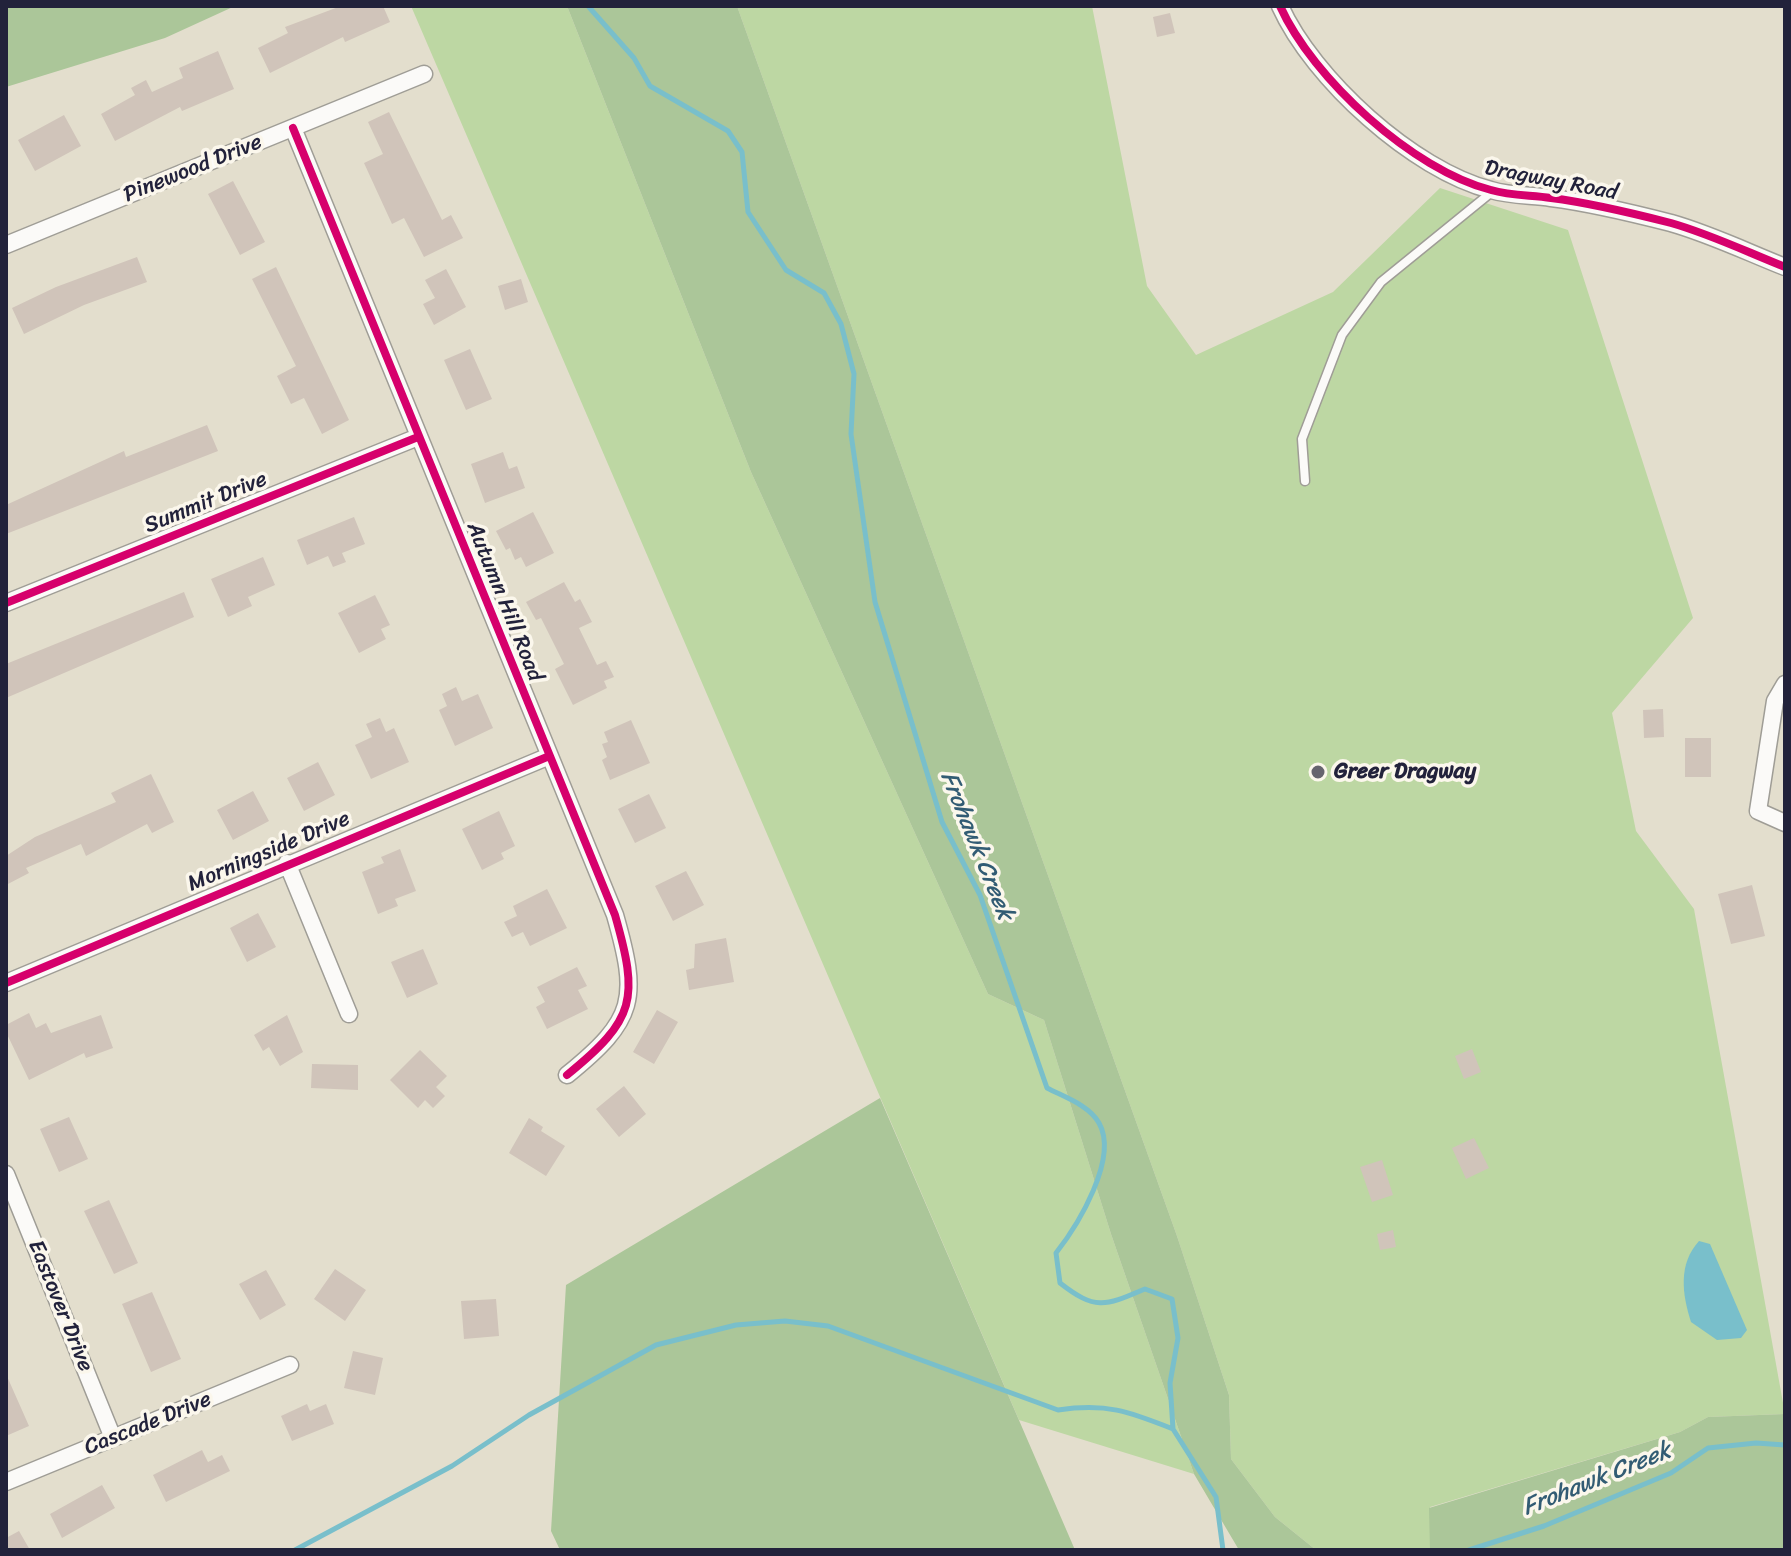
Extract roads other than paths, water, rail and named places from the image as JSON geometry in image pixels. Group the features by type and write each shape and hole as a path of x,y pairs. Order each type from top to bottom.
{"street":[{"name":"Dragway Road","path":"1280,6 1333,84 1359,110 1440,168 1494,191 1571,201 1671,223 1785,267"},
{"name":"Pinewood Drive","path":"6,245 424,74"},
{"name":"Autumn Hill Road","path":"293,128 547,757 615,915 631,969 628,1003 605,1044 567,1075"},
{"name":"Summit Drive","path":"6,603 418,437"},
{"path":"1785,684 1775,701 1758,811 1785,823"},
{"name":"Morningside Drive","path":"6,983 287,863 547,757"},
{"path":"287,863 349,1014"},
{"name":"Eastover Drive","path":"6,1174 113,1438"},
{"name":"Cascade Drive","path":"6,1482 290,1365"}],"lane":[{"path":"1305,481 1302,439 1342,335 1381,282 1494,191"}],"water":[{"path":"1699,1241 1710,1244 1747,1330 1741,1338 1717,1340 1691,1322 1686,1301 1685,1269"}],"waterway":[{"name":"Frohawk Creek","path":"588,6 634,58 650,86 728,131 742,152 748,212 786,270 824,293 841,324 854,374 851,434 875,602 942,822 980,895 1047,1088 1089,1111 1099,1123 1104,1137 1104,1154 1093,1191 1075,1226 1056,1253 1060,1283 1092,1302 1110,1302 1145,1289 1172,1299 1178,1338 1170,1383 1173,1429 1216,1497 1223,1550"},
{"path":"295,1550 452,1466 529,1415 656,1345 736,1325 785,1321 828,1326 1058,1410 1090,1407 1117,1410 1173,1429"},
{"name":"Frohawk Creek","path":"1469,1550 1544,1526 1671,1473 1708,1448 1756,1443 1785,1445"}],"place":[{"name":"Greer Dragway","path":"1318,772"}]}
